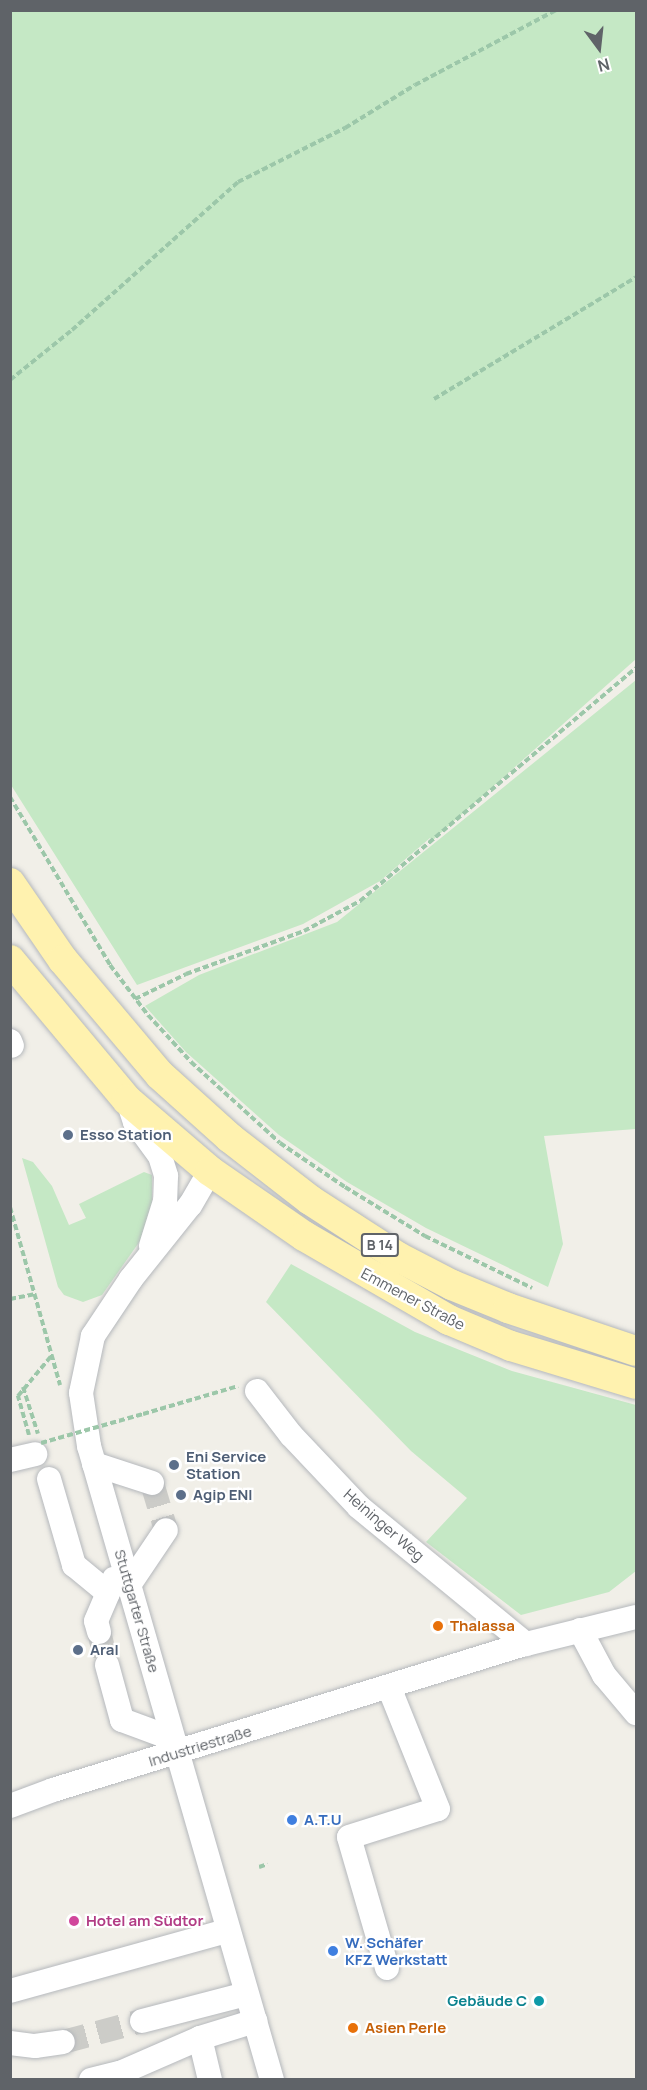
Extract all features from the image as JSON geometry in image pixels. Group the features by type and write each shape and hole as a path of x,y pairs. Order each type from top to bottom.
{"main road":[{"name":"B 14","path":"10,883 63,960 160,1075 230,1138"},
{"name":"B 14","path":"10,960 127,1100 210,1171"},
{"path":"210,1171 230,1138"},
{"name":"Emmener Straße","path":"230,1138 310,1200 398,1257 508,1308 636,1351"},
{"name":"Emmener Straße","path":"210,1171 303,1236 449,1320 511,1347 636,1384"}],"street":[{"path":"127,1100 135,1122 160,1156 166,1176 165,1201 148,1257"},
{"path":"165,1201 180,1183 210,1171"},
{"name":"Stuttgarter Straße","path":"210,1171 190,1205 148,1257 93,1336 83,1371 83,1416 94,1464 122,1561 119,1589 175,1746 227,1931 272,2079"},
{"name":"Heininger Weg","path":"257,1390 291,1435 359,1507 526,1644"},
{"path":"10,1460 38,1449"},
{"path":"94,1464 152,1483"},
{"path":"49,1479 74,1565 119,1589"},
{"path":"99,1632 96,1621 166,1530"},
{"name":"Industriestraße","path":"10,1806 175,1746 389,1687 526,1644 636,1617"},
{"path":"580,1630 604,1675 634,1707"},
{"path":"108,1665 122,1720 175,1746"},
{"path":"387,1968 349,1837 438,1809 389,1687"},
{"path":"10,1991 227,1931"},
{"path":"142,2021 246,1994"},
{"path":"91,2079 120,2073 201,2038 255,2021"},
{"path":"201,2038 210,2079"},
{"path":"10,2043 35,2046 63,2042"}],"path":[{"path":"10,380 72,330 238,182 345,128 415,85 556,10"},
{"path":"434,399 636,277"},
{"path":"135,999 186,974 304,931 360,901 636,668"},
{"path":"10,797 90,934 135,999 170,1041 280,1143 425,1236 534,1289"},
{"path":"10,1207 53,1354 23,1386 18,1396 38,1449"},
{"path":"10,1299 36,1294"},
{"path":"23,1386 38,1449"},
{"path":"38,1449 228,1389"},
{"path":"259,1867 268,1864"}],"green space":[{"path":"11,10 636,11 636,659 433,840 430,838 380,881 303,924 137,985 11,785"},
{"path":"636,680 636,1129 544,1136 563,1244 548,1287 426,1228 347,1182 279,1135 186,1052 145,1006 199,975 337,922"},
{"path":"22,1158 33,1162 52,1186 69,1225 86,1218 79,1204 144,1172 152,1175 152,1202 140,1241 102,1295 83,1302 64,1295 58,1287"},
{"path":"291,1264 415,1332 512,1371 636,1405 636,1571 609,1592 521,1615 426,1542 467,1498 411,1451 266,1302"}],"tunnel":[{"path":"152,1483 166,1530"},
{"path":"99,1632 107,1665"},
{"path":"63,2042 142,2021"}],"place":[{"name":"Esso Station","path":"68,1135"},
{"name":"Eni Service Station","path":"174,1465"},
{"name":"Agip ENI","path":"181,1495"},
{"name":"Thalassa","path":"438,1626"},
{"name":"Aral","path":"78,1650"},
{"name":"A.T.U","path":"292,1820"},
{"name":"Hotel am Südtor","path":"74,1921"},
{"name":"W. Schäfer KFZ Werkstatt","path":"333,1951"},
{"name":"Gebäude C","path":"539,2001"},
{"name":"Asien Perle","path":"353,2028"}]}
